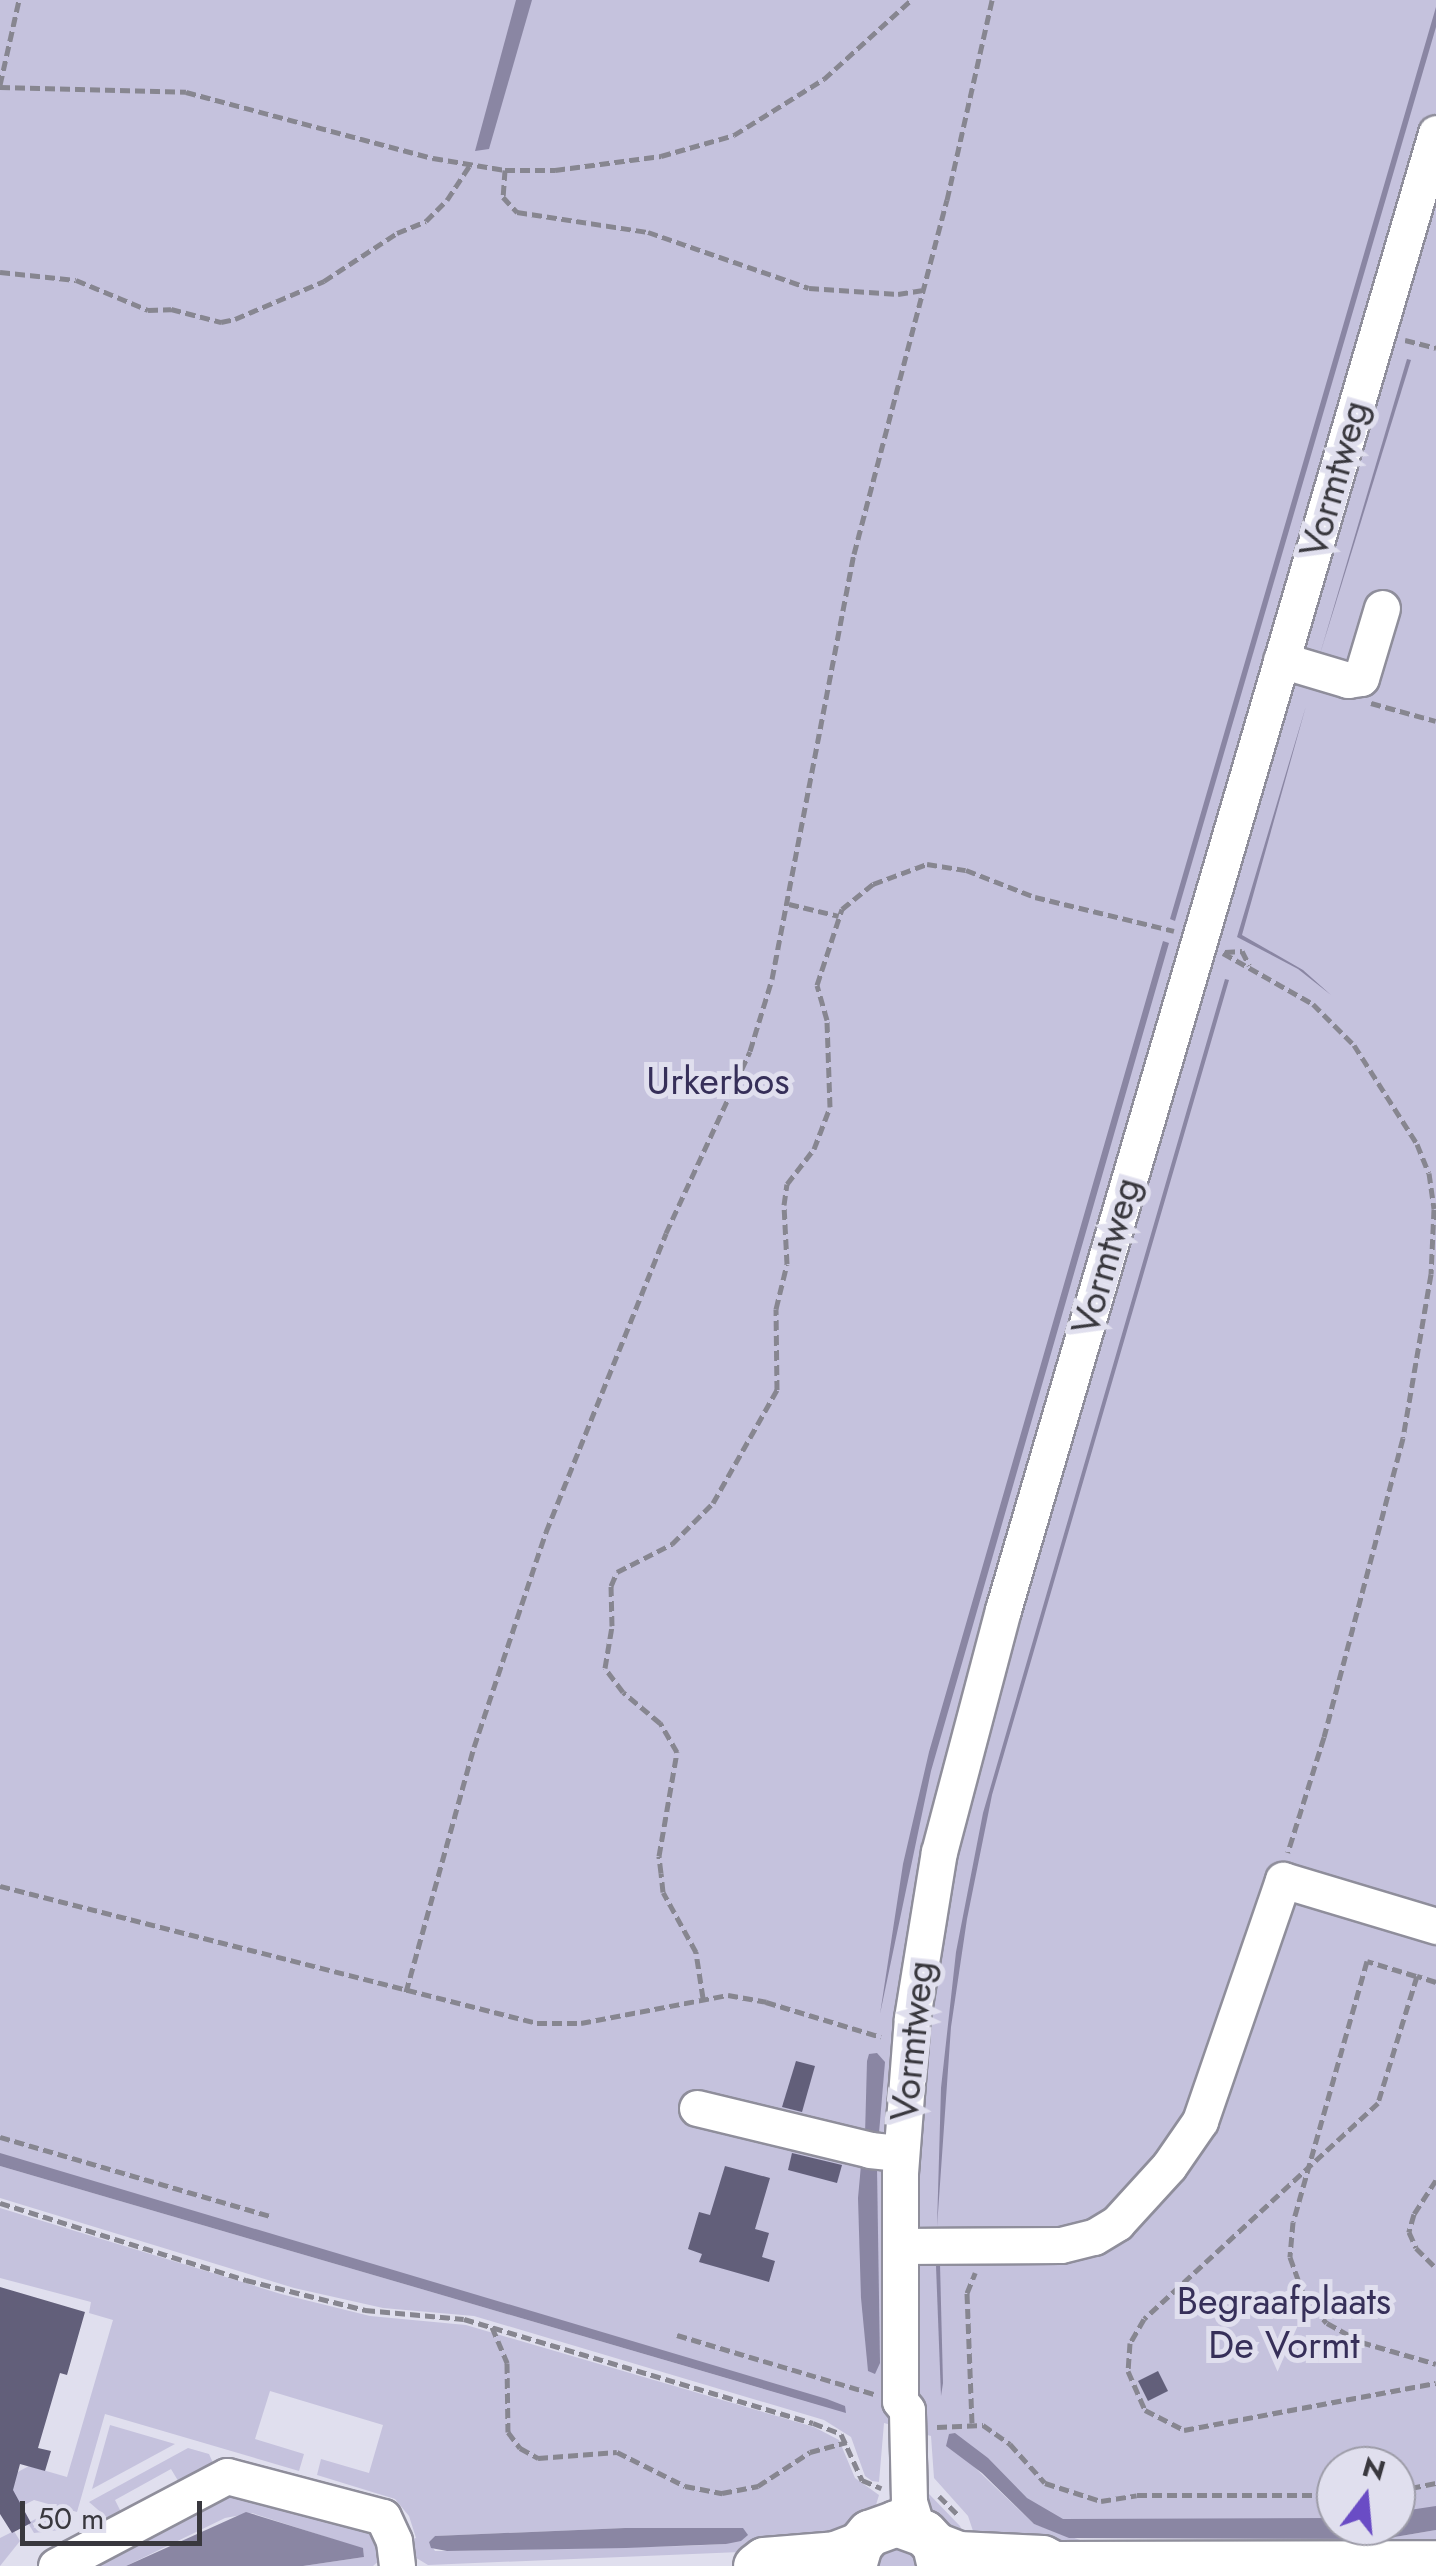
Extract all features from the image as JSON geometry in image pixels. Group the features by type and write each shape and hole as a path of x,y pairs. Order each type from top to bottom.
{"main road":[{"path":"756,2566 764,2560 835,2554 894,2538 958,2554 1042,2558 1052,2565 1436,2563"}],"street":[{"name":"Vormtweg","path":"894,2538 909,2501 907,2410 900,2401 901,2153 909,2044 939,1852 972,1720 1436,133"},
{"path":"1282,660 1348,680 1361,678 1382,608"},
{"path":"901,2246 1061,2245 1106,2232 1168,2166 1206,2106 1283,1880 1436,1926"},
{"path":"697,2108 870,2150 901,2153"},
{"path":"56,2566 227,2476 383,2517 395,2545 397,2566"}],"path":[{"path":"19,0 0,87 186,92 470,165 504,170 555,170 628,162 734,134 812,88 912,0"},
{"path":"406,1992 503,1654 640,1294 750,1051 788,904 854,554 992,0"},
{"path":"0,272 76,280 148,310 172,309 222,322 343,271 397,233 426,220 447,200 470,165"},
{"path":"504,170 504,197 517,212 648,232 810,288 898,294 922,290"},
{"path":"1398,338 1436,348"},
{"path":"703,1998 696,1952 663,1892 659,1856 677,1752 660,1722 610,1680 605,1668 612,1626 611,1586 617,1572 672,1544 713,1503 777,1390 776,1309 788,1264 784,1206 787,1184 814,1149 830,1106 826,1020 817,985 839,916 844,905 873,884 927,864 966,870 1034,897 1160,926"},
{"path":"788,904 839,916"},
{"path":"1222,953 1294,990 1336,1024 1412,1133 1432,1190 1434,1274 1403,1438 1283,1880"},
{"path":"0,1886 510,2019 557,2024 728,1995 766,2002 909,2044"},
{"path":"1436,1982 1367,1962 1290,2240 1294,2274 1304,2296 1342,2334 1436,2364"},
{"path":"1416,1976 1382,2097 1144,2319 1128,2356 1130,2385 1137,2399 1160,2422 1184,2430 1436,2382"},
{"path":"0,2137 270,2216"},
{"path":"1436,2180 1422,2198 1409,2232 1416,2248 1436,2268"},
{"path":"0,2202 320,2300 379,2312 453,2317 834,2430 848,2442 862,2480 894,2538"},
{"path":"972,2424 966,2293 992,2247"},
{"path":"492,2327 507,2363 508,2432 520,2448 538,2458 616,2452 686,2486 722,2493 758,2486 810,2452 848,2442"},
{"path":"676,2335 900,2401"},
{"path":"925,2428 972,2424 993,2430 1045,2483 1093,2500 1136,2495 1316,2495"}],"green space":[{"name":"Urkerbos","path":"0,0 1436,0 1436,2519 1416,2521 1416,2446 1316,2446 1316,2524 1083,2529 1044,2519 969,2462 1034,2524 1083,2541 1316,2539 1316,2546 1416,2546 1416,2533 1436,2530 1436,2554 976,2540 968,2516 934,2478 931,2436 884,2423 879,2482 872,2481 865,2476 851,2437 824,2420 474,2316 383,2308 294,2288 0,2198 0,2166 846,2413 0,2163"},
{"path":"0,2208 281,2294 370,2316 466,2325 814,2427 839,2440 855,2478 879,2495 866,2521 811,2549 428,2565 413,2556 407,2540 416,2538 409,2516 395,2499 317,2475 321,2459 369,2473 383,2425 270,2391 255,2439 304,2454 299,2471 105,2414 77,2512 34,2500 20,2507 12,2493 14,2474 29,2466 67,2477 113,2320 89,2313 91,2302 0,2278","holes":["625,2528 743,2528 726,2544 685,2546 435,2551 429,2542 435,2536"]},
{"path":"110,2425 175,2444 92,2489"},
{"path":"188,2448 209,2454 214,2465 180,2484 171,2469 115,2500 123,2516 111,2521 89,2502"},
{"path":"220,2489 371,2524 381,2559 373,2566 303,2566 364,2557 363,2549 252,2513 225,2518 126,2566 78,2566"},
{"path":"928,2493 960,2526 964,2534 954,2542 916,2494"},
{"path":"43,2515 71,2523 68,2529 34,2533 28,2523"},
{"path":"14,2531 20,2541 0,2566 0,2538"},
{"path":"897,2543 914,2550 920,2566 873,2566 876,2555"}],"shaded area":[{"path":"516,0 532,0 489,149 475,151"},
{"path":"1436,7 1436,27 1175,921 1170,919"},
{"path":"1407,359 1411,360 1320,654"},
{"path":"1306,706 1242,935 1303,970 1331,995 1298,969 1237,937"},
{"path":"1163,941 1169,943 931,1771 880,2014 903,1864 929,1752"},
{"path":"1225,979 1229,980 992,1795 967,1919 951,2027 937,2227 941,2088 956,1952 983,1813"},
{"path":"877,2053 885,2062 879,2133 865,2135 867,2061 869,2054"},
{"path":"0,2153 827,2399 845,2406 846,2413 0,2166"},
{"path":"861,2165 877,2167 880,2363 875,2374 868,2371 861,2298"},
{"path":"940,2264 943,2383 941,2396 936,2266"},
{"path":"955,2433 988,2458 1027,2498 1063,2519 1316,2518 1316,2539 1069,2538 1034,2524 982,2473 946,2446 949,2434"},
{"path":"1436,2506 1436,2530 1416,2533 1416,2509"},
{"path":"246,2512 363,2548 364,2557 303,2566 126,2566"},
{"path":"625,2528 743,2528 748,2535 726,2544 626,2548 447,2551 431,2548 429,2542 435,2536"}],"building":[{"path":"796,2061 815,2066 802,2112 782,2107"},
{"path":"792,2153 842,2165 837,2183 788,2170"},
{"path":"725,2166 770,2178 755,2229 769,2233 762,2257 775,2261 769,2282 699,2262 702,2254 688,2249 699,2212 710,2215"},
{"path":"0,2287 85,2312 67,2375 60,2373 38,2448 51,2451 45,2471 20,2464 13,2490 31,2523 12,2533 0,2514"},
{"path":"1158,2371 1168,2391 1148,2401 1138,2381"}],"park label":[{"name":"Begraafplaats De Vormt","path":"1284,2323"}]}
